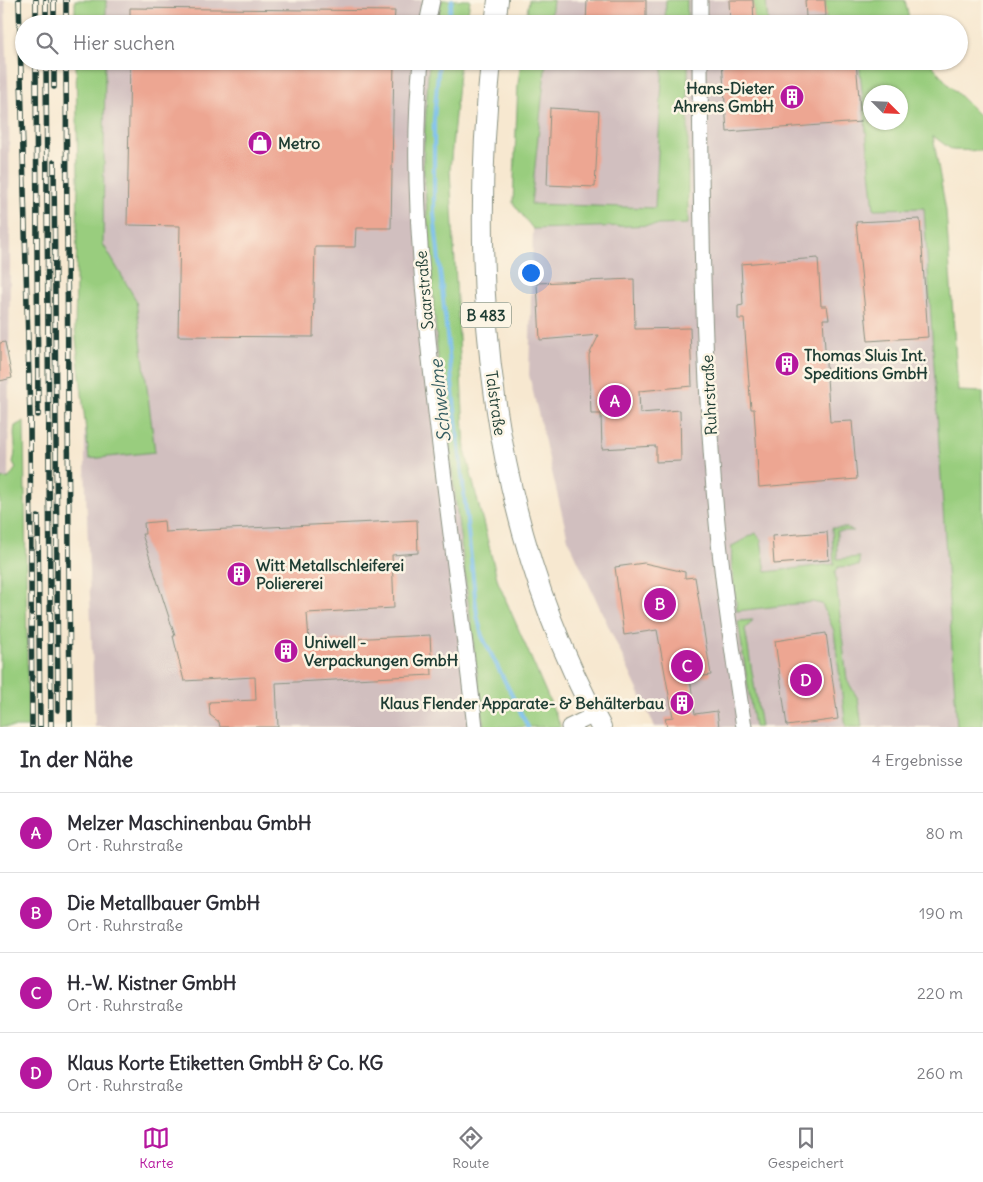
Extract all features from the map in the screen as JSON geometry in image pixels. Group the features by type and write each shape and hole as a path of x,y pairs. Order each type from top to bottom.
{"main road":[{"path":"496,15 498,0"},
{"name":"Talstraße","path":"490,70 485,125 482,253 491,373 500,438 514,505 538,583 569,662 597,721"}],"street":[{"path":"429,15 432,0"},
{"path":"700,0 700,15"},
{"name":"Saarstraße","path":"420,70 416,113 422,277 446,504 475,727"},
{"name":"Ruhrstraße","path":"700,70 701,222 713,477 734,665 744,727"},
{"path":"568,727 597,721"}],"shaded area":[{"path":"0,0 5,0 9,110 10,258 8,478 0,480"},
{"path":"95,0 442,0 438,15 95,15"},
{"path":"553,0 666,0 665,15 551,15"},
{"path":"687,0 853,0 854,15 687,15"},
{"path":"94,70 428,70 423,161 438,359 484,727 95,727 85,465 84,292"},
{"path":"545,70 663,70 656,208 531,204"},
{"path":"688,70 860,70 863,100 863,130 866,130 874,209 924,208 957,727 655,727 568,539 529,375 533,229 688,224 690,209"}],"green space":[{"path":"75,0 106,0 106,15 75,15"},
{"path":"442,0 470,0 468,15 438,15"},
{"path":"529,0 553,0 551,15 526,15"},
{"path":"666,0 687,0 687,15 665,15"},
{"path":"753,0 766,0 767,15 754,15"},
{"path":"825,0 905,0 908,15 826,15"},
{"path":"76,70 105,70 103,244 136,300 155,452 89,459 75,329 78,180"},
{"path":"428,70 459,70 450,170 465,450 498,582 561,727 484,727 438,359 423,161"},
{"path":"520,70 545,70 531,204 655,208 663,70 688,70 688,224 533,229 513,203"},
{"path":"860,70 936,70 983,119 983,151 952,150 933,136 946,211 958,391 983,392 983,727 957,727 924,208 874,209 866,130 908,130 908,85 863,85 863,100"},
{"path":"24,421 28,727 0,727 0,479 9,478 16,468 13,462 15,451 14,430 15,426"},
{"path":"832,528 847,528 854,531 837,531 837,559 859,557 859,566 838,567 835,572 847,680 858,699 862,727 846,727 834,631 822,604 812,602 737,611 732,570 732,546 756,533 761,540 766,572 834,564"},
{"path":"753,620 745,629 761,727 754,727 738,621"}],"building":[{"path":"587,0 646,0 646,15 586,15"},
{"path":"729,0 753,0 754,15 730,15"},
{"path":"805,0 825,0 826,15 806,15"},
{"path":"130,8 395,11 395,15 130,15"},
{"name":"Metro","path":"130,70 394,70 391,228 356,228 355,247 315,247 313,337 178,336 180,226 127,225"},
{"name":"Hans-Dieter Ahrens GmbH","path":"723,70 857,70 861,122 727,132"},
{"path":"550,108 599,111 595,187 547,185"},
{"path":"920,219 928,337 868,341 856,222"},
{"name":"Thomas Sluis Int. Speditions GmbH","path":"818,258 821,306 827,306 829,319 823,319 830,422 852,421 857,479 759,487 754,409 751,409 744,319 738,319 738,306 743,305 741,264"},
{"path":"634,279 635,329 690,328 692,386 639,391 640,413 680,410 681,461 656,462 656,446 602,449 601,414 591,414 589,355 599,335 540,340 537,283"},
{"path":"5,342 12,378 0,381 0,343"},
{"path":"417,520 418,553 392,555 394,608 307,613 309,641 430,635 432,675 276,683 278,727 220,727 219,722 210,715 209,702 256,700 255,677 184,681 173,636 175,636 142,534 145,534 144,523 164,521 165,532"},
{"path":"827,532 829,560 774,564 772,536"},
{"path":"644,563 685,572 685,578 695,577 711,675 690,678 695,714 717,711 719,727 667,727 665,718 673,717 657,630 624,635 615,567"},
{"path":"826,633 838,719 787,726 775,641"}],"waterway":[{"name":"Schwelme","path":"449,15 452,0"},
{"name":"Schwelme","path":"438,70 434,119 434,214 477,615 482,636 528,727"}],"railway":[{"path":"19,0 19,15"},
{"path":"36,0 36,15"},
{"path":"46,0 46,15"},
{"path":"54,0 54,15"},
{"path":"66,0 66,15"},
{"path":"21,70 30,418 32,727"},
{"path":"36,70 38,415"},
{"path":"46,70 51,727"},
{"path":"54,70 54,87"},
{"path":"66,70 70,727"},
{"path":"54,162 58,710"},
{"path":"38,517 40,727"}],"place":[{"name":"Hans-Dieter Ahrens GmbH","path":"792,97"},
{"name":"Metro","path":"260,143"},
{"name":"Thomas Sluis Int. Speditions GmbH","path":"787,364"},
{"name":"Melzer Maschinenbau GmbH","path":"615,401"},
{"name":"Witt Metallschleiferei Poliererei","path":"239,574"},
{"name":"Die Metallbauer GmbH","path":"660,604"},
{"name":"Uniwell - Verpackungen GmbH","path":"286,651"},
{"name":"H.-W. Kistner GmbH","path":"687,666"},
{"name":"Klaus Korte Etiketten GmbH & Co. KG","path":"806,680"},
{"name":"Klaus Flender Apparate- & Behälterbau","path":"682,703"}]}
